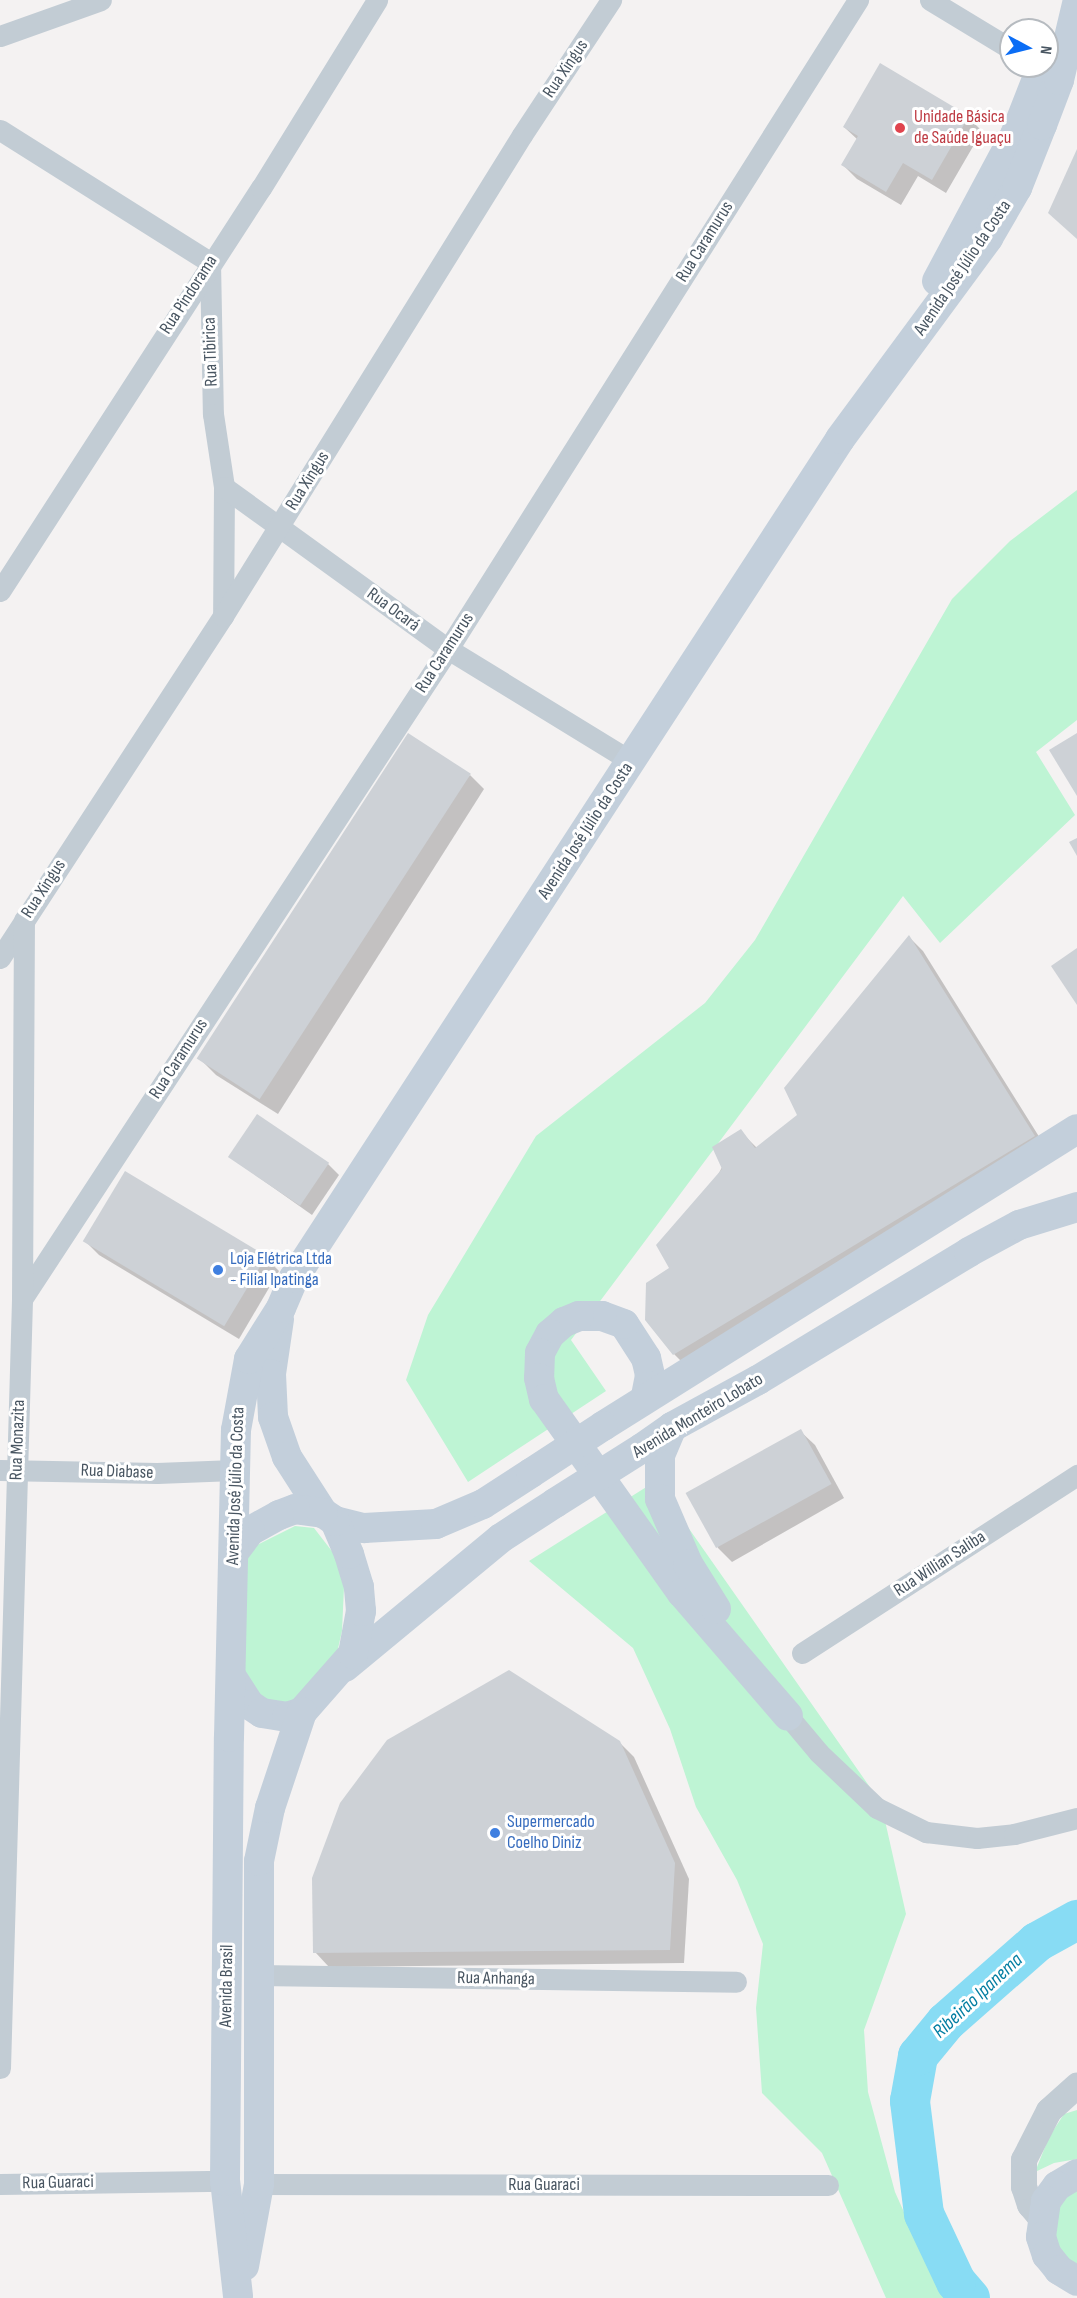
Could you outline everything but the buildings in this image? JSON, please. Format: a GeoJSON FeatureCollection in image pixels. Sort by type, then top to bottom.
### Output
{"type":"FeatureCollection","features":[{"type":"Feature","properties":{"kind":"main road"},"geometry":{"type":"LineString","coordinates":[[1054,18],[1058,0]]}},
{"type":"Feature","properties":{"kind":"main road","name":"Avenida José Júlio da Costa"},"geometry":{"type":"LineString","coordinates":[[231,1676],[235,1551],[234,1470],[240,1386],[249,1359],[281,1308],[312,1250],[840,438],[988,238],[1017,188],[1059,80],[1077,4]]}},
{"type":"Feature","properties":{"kind":"main road","name":"Avenida José Júlio da Costa"},"geometry":{"type":"LineString","coordinates":[[899,359],[923,307],[1015,135],[1037,78]]}},
{"type":"Feature","properties":{"kind":"main road"},"geometry":{"type":"LineString","coordinates":[[235,1551],[250,1531],[295,1509],[364,1528],[436,1524],[483,1504],[646,1396],[1077,1129]]}},
{"type":"Feature","properties":{"kind":"main road","name":"Avenida Monteiro Lobato"},"geometry":{"type":"LineString","coordinates":[[345,1667],[501,1538],[672,1427],[1019,1225],[1077,1207]]}},
{"type":"Feature","properties":{"kind":"main road","name":"Avenida José Júlio da Costa"},"geometry":{"type":"LineString","coordinates":[[281,1308],[271,1374],[273,1417],[287,1457],[329,1517]]}},
{"type":"Feature","properties":{"kind":"main road"},"geometry":{"type":"LineString","coordinates":[[646,1396],[650,1375],[645,1358],[624,1324],[602,1316],[579,1316],[564,1322],[550,1334],[540,1353],[539,1378],[544,1399],[682,1593],[788,1716]]}},
{"type":"Feature","properties":{"kind":"main road"},"geometry":{"type":"LineString","coordinates":[[672,1427],[658,1469],[660,1499],[666,1521],[688,1564],[788,1716]]}},
{"type":"Feature","properties":{"kind":"main road"},"geometry":{"type":"LineString","coordinates":[[231,1676],[250,1705],[262,1713],[287,1717],[302,1712],[345,1667],[359,1632],[361,1611],[359,1587],[329,1517]]}},
{"type":"Feature","properties":{"kind":"main road","name":"Avenida Brasil"},"geometry":{"type":"LineString","coordinates":[[231,1676],[225,2181],[238,2297]]}},
{"type":"Feature","properties":{"kind":"main road","name":"Avenida Brasil"},"geometry":{"type":"LineString","coordinates":[[238,2297],[259,2184],[257,1976],[259,1861],[270,1808],[302,1712]]}},
{"type":"Feature","properties":{"kind":"main road"},"geometry":{"type":"LineString","coordinates":[[1076,2298],[1068,2275],[1047,2255],[1041,2237],[1041,2218],[1046,2201],[1057,2186],[1077,2174]]}},
{"type":"Feature","properties":{"kind":"street"},"geometry":{"type":"LineString","coordinates":[[0,36],[101,0]]}},
{"type":"Feature","properties":{"kind":"street","name":"Rua Pindorama"},"geometry":{"type":"LineString","coordinates":[[0,591],[210,262],[261,188],[377,0]]}},
{"type":"Feature","properties":{"kind":"street","name":"Rua Xingus"},"geometry":{"type":"LineString","coordinates":[[0,958],[223,616],[522,135],[611,0]]}},
{"type":"Feature","properties":{"kind":"street","name":"Rua Caramurus"},"geometry":{"type":"LineString","coordinates":[[22,1299],[448,649],[858,0]]}},
{"type":"Feature","properties":{"kind":"street"},"geometry":{"type":"LineString","coordinates":[[930,0],[999,42]]}},
{"type":"Feature","properties":{"kind":"street"},"geometry":{"type":"LineString","coordinates":[[0,130],[210,262]]}},
{"type":"Feature","properties":{"kind":"street","name":"Rua Tibirica"},"geometry":{"type":"LineString","coordinates":[[210,262],[213,414],[224,487],[223,616]]}},
{"type":"Feature","properties":{"kind":"street","name":"Rua Ocará"},"geometry":{"type":"LineString","coordinates":[[224,487],[448,649],[631,761]]}},
{"type":"Feature","properties":{"kind":"street","name":"Rua Monazita"},"geometry":{"type":"LineString","coordinates":[[0,2068],[8,1470],[22,1299],[24,920]]}},
{"type":"Feature","properties":{"kind":"street","name":"Rua Diabase"},"geometry":{"type":"LineString","coordinates":[[8,1470],[157,1473],[234,1470]]}},
{"type":"Feature","properties":{"kind":"street","name":"Rua Willian Saliba"},"geometry":{"type":"LineString","coordinates":[[802,1653],[1077,1475]]}},
{"type":"Feature","properties":{"kind":"street"},"geometry":{"type":"LineString","coordinates":[[788,1716],[819,1753],[877,1808],[926,1832],[977,1838],[1024,1832],[1077,1818]]}},
{"type":"Feature","properties":{"kind":"street","name":"Rua Anhanga"},"geometry":{"type":"LineString","coordinates":[[257,1976],[736,1982]]}},
{"type":"Feature","properties":{"kind":"street"},"geometry":{"type":"LineString","coordinates":[[1041,2218],[1030,2205],[1024,2187],[1024,2160],[1049,2110],[1077,2086]]}},
{"type":"Feature","properties":{"kind":"street","name":"Rua Guaraci"},"geometry":{"type":"LineString","coordinates":[[0,2184],[225,2181]]}},
{"type":"Feature","properties":{"kind":"street","name":"Rua Guaraci"},"geometry":{"type":"LineString","coordinates":[[259,2184],[828,2185]]}},
{"type":"Feature","properties":{"kind":"green space"},"geometry":{"type":"Polygon","coordinates":[[[1077,490],[1077,720],[1036,752],[1075,815],[940,943],[903,896],[571,1340],[606,1391],[468,1482],[406,1380],[428,1315],[536,1136],[705,1003],[755,940],[952,599],[1010,541],[1077,490]]]}},
{"type":"Feature","properties":{"kind":"green space"},"geometry":{"type":"Polygon","coordinates":[[[659,1479],[657,1483],[881,1803],[906,1914],[864,2030],[868,2092],[895,2192],[928,2266],[954,2298],[886,2298],[822,2153],[762,2093],[756,2008],[763,1944],[737,1880],[696,1807],[670,1729],[633,1648],[529,1561],[659,1479]]]}},
{"type":"Feature","properties":{"kind":"green space"},"geometry":{"type":"Polygon","coordinates":[[[295,1526],[314,1528],[338,1559],[344,1587],[342,1631],[334,1666],[294,1702],[276,1706],[256,1699],[243,1676],[244,1558],[257,1545],[295,1526]]]}},
{"type":"Feature","properties":{"kind":"green space"},"geometry":{"type":"Polygon","coordinates":[[[1077,2110],[1077,2159],[1054,2163],[1035,2172],[1049,2137],[1064,2114],[1077,2110]]]}},
{"type":"Feature","properties":{"kind":"green space"},"geometry":{"type":"Polygon","coordinates":[[[1077,2186],[1077,2273],[1059,2261],[1050,2215],[1077,2186]]]}},
{"type":"Feature","properties":{"kind":"waterway","name":"Ribeirão Ipanema"},"geometry":{"type":"LineString","coordinates":[[970,2298],[956,2282],[924,2214],[910,2101],[918,2056],[946,2022],[1037,1942],[1077,1920]]}},
{"type":"Feature","properties":{"kind":"place","name":"Unidade Básica de Saúde Iguaçu"},"geometry":{"type":"Point","coordinates":[900,128]}},
{"type":"Feature","properties":{"kind":"place","name":"Loja Elétrica Ltda - Filial Ipatinga"},"geometry":{"type":"Point","coordinates":[218,1270]}},
{"type":"Feature","properties":{"kind":"place","name":"Supermercado Coelho Diniz"},"geometry":{"type":"Point","coordinates":[495,1833]}}]}
